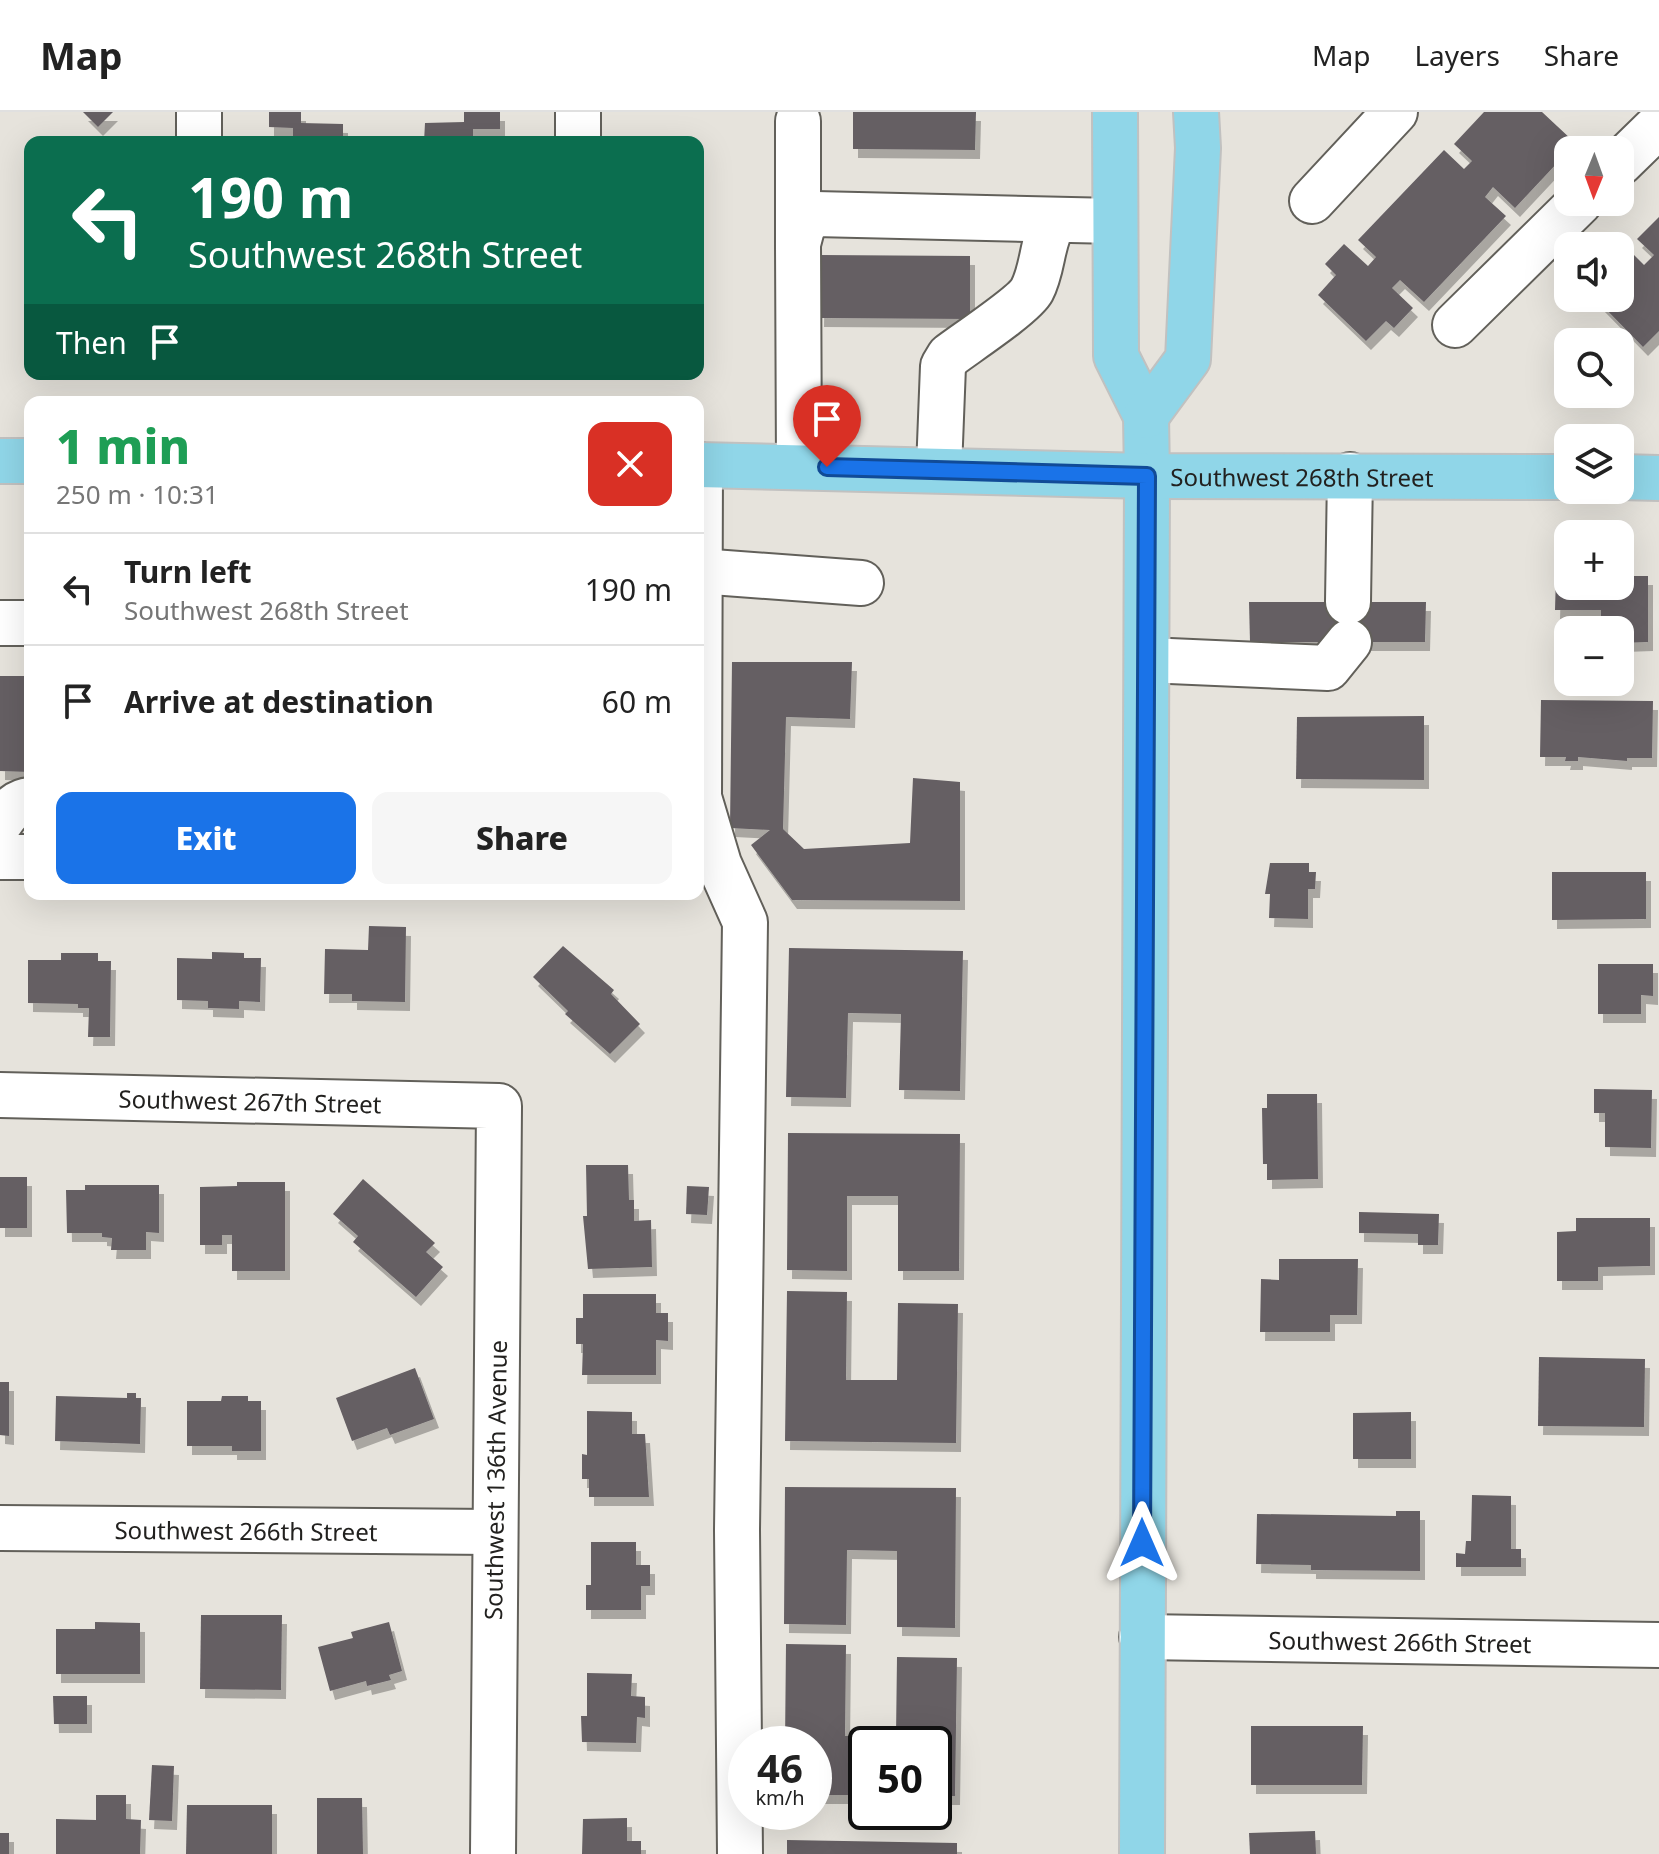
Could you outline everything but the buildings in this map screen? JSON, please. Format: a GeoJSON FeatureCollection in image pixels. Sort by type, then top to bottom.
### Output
{"type":"FeatureCollection","features":[{"type":"Feature","properties":{"kind":"main road"},"geometry":{"type":"LineString","coordinates":[[1115,112],[1116,356],[1146,416],[1147,476],[1142,1854]]}},
{"type":"Feature","properties":{"kind":"main road"},"geometry":{"type":"LineString","coordinates":[[1146,416],[1188,359],[1198,148],[1196,112]]}},
{"type":"Feature","properties":{"kind":"main road"},"geometry":{"type":"LineString","coordinates":[[0,461],[24,461]]}},
{"type":"Feature","properties":{"kind":"main road","name":"Southwest 268th Street"},"geometry":{"type":"LineString","coordinates":[[704,465],[1147,476],[1554,477]]}},
{"type":"Feature","properties":{"kind":"main road"},"geometry":{"type":"LineString","coordinates":[[1634,477],[1659,478]]}},
{"type":"Feature","properties":{"kind":"street"},"geometry":{"type":"LineString","coordinates":[[199,112],[199,136]]}},
{"type":"Feature","properties":{"kind":"street"},"geometry":{"type":"LineString","coordinates":[[578,112],[578,136]]}},
{"type":"Feature","properties":{"kind":"street"},"geometry":{"type":"LineString","coordinates":[[1312,201],[1395,112]]}},
{"type":"Feature","properties":{"kind":"street"},"geometry":{"type":"LineString","coordinates":[[798,121],[799,467]]}},
{"type":"Feature","properties":{"kind":"street"},"geometry":{"type":"LineString","coordinates":[[1634,149],[1659,125]]}},
{"type":"Feature","properties":{"kind":"street"},"geometry":{"type":"LineString","coordinates":[[798,244],[803,225],[815,214],[1115,221]]}},
{"type":"Feature","properties":{"kind":"street"},"geometry":{"type":"LineString","coordinates":[[1455,325],[1566,216]]}},
{"type":"Feature","properties":{"kind":"street"},"geometry":{"type":"LineString","coordinates":[[939,469],[943,366],[949,356],[1030,294],[1040,270],[1046,233],[1055,220]]}},
{"type":"Feature","properties":{"kind":"street"},"geometry":{"type":"LineString","coordinates":[[1147,660],[1328,668],[1349,622],[1350,475]]}},
{"type":"Feature","properties":{"kind":"street"},"geometry":{"type":"LineString","coordinates":[[704,571],[861,583]]}},
{"type":"Feature","properties":{"kind":"street"},"geometry":{"type":"LineString","coordinates":[[0,623],[24,623]]}},
{"type":"Feature","properties":{"kind":"street"},"geometry":{"type":"LineString","coordinates":[[0,823],[7,811],[24,803]]}},
{"type":"Feature","properties":{"kind":"street"},"geometry":{"type":"LineString","coordinates":[[704,830],[709,864],[745,922],[737,1530],[740,1854]]}},
{"type":"Feature","properties":{"kind":"street"},"geometry":{"type":"LineString","coordinates":[[0,857],[24,857]]}},
{"type":"Feature","properties":{"kind":"street","name":"Southwest 267th Street"},"geometry":{"type":"LineString","coordinates":[[0,1095],[499,1106]]}},
{"type":"Feature","properties":{"kind":"street","name":"Southwest 136th Avenue"},"geometry":{"type":"LineString","coordinates":[[493,1854],[493,1532],[499,1106]]}},
{"type":"Feature","properties":{"kind":"street","name":"Southwest 266th Street"},"geometry":{"type":"LineString","coordinates":[[0,1528],[493,1532]]}},
{"type":"Feature","properties":{"kind":"street","name":"Southwest 266th Street"},"geometry":{"type":"LineString","coordinates":[[1142,1637],[1659,1645]]}},
{"type":"Feature","properties":{"kind":"route"},"geometry":{"type":"LineString","coordinates":[[827,467],[1147,476],[1142,1543]]}}]}
